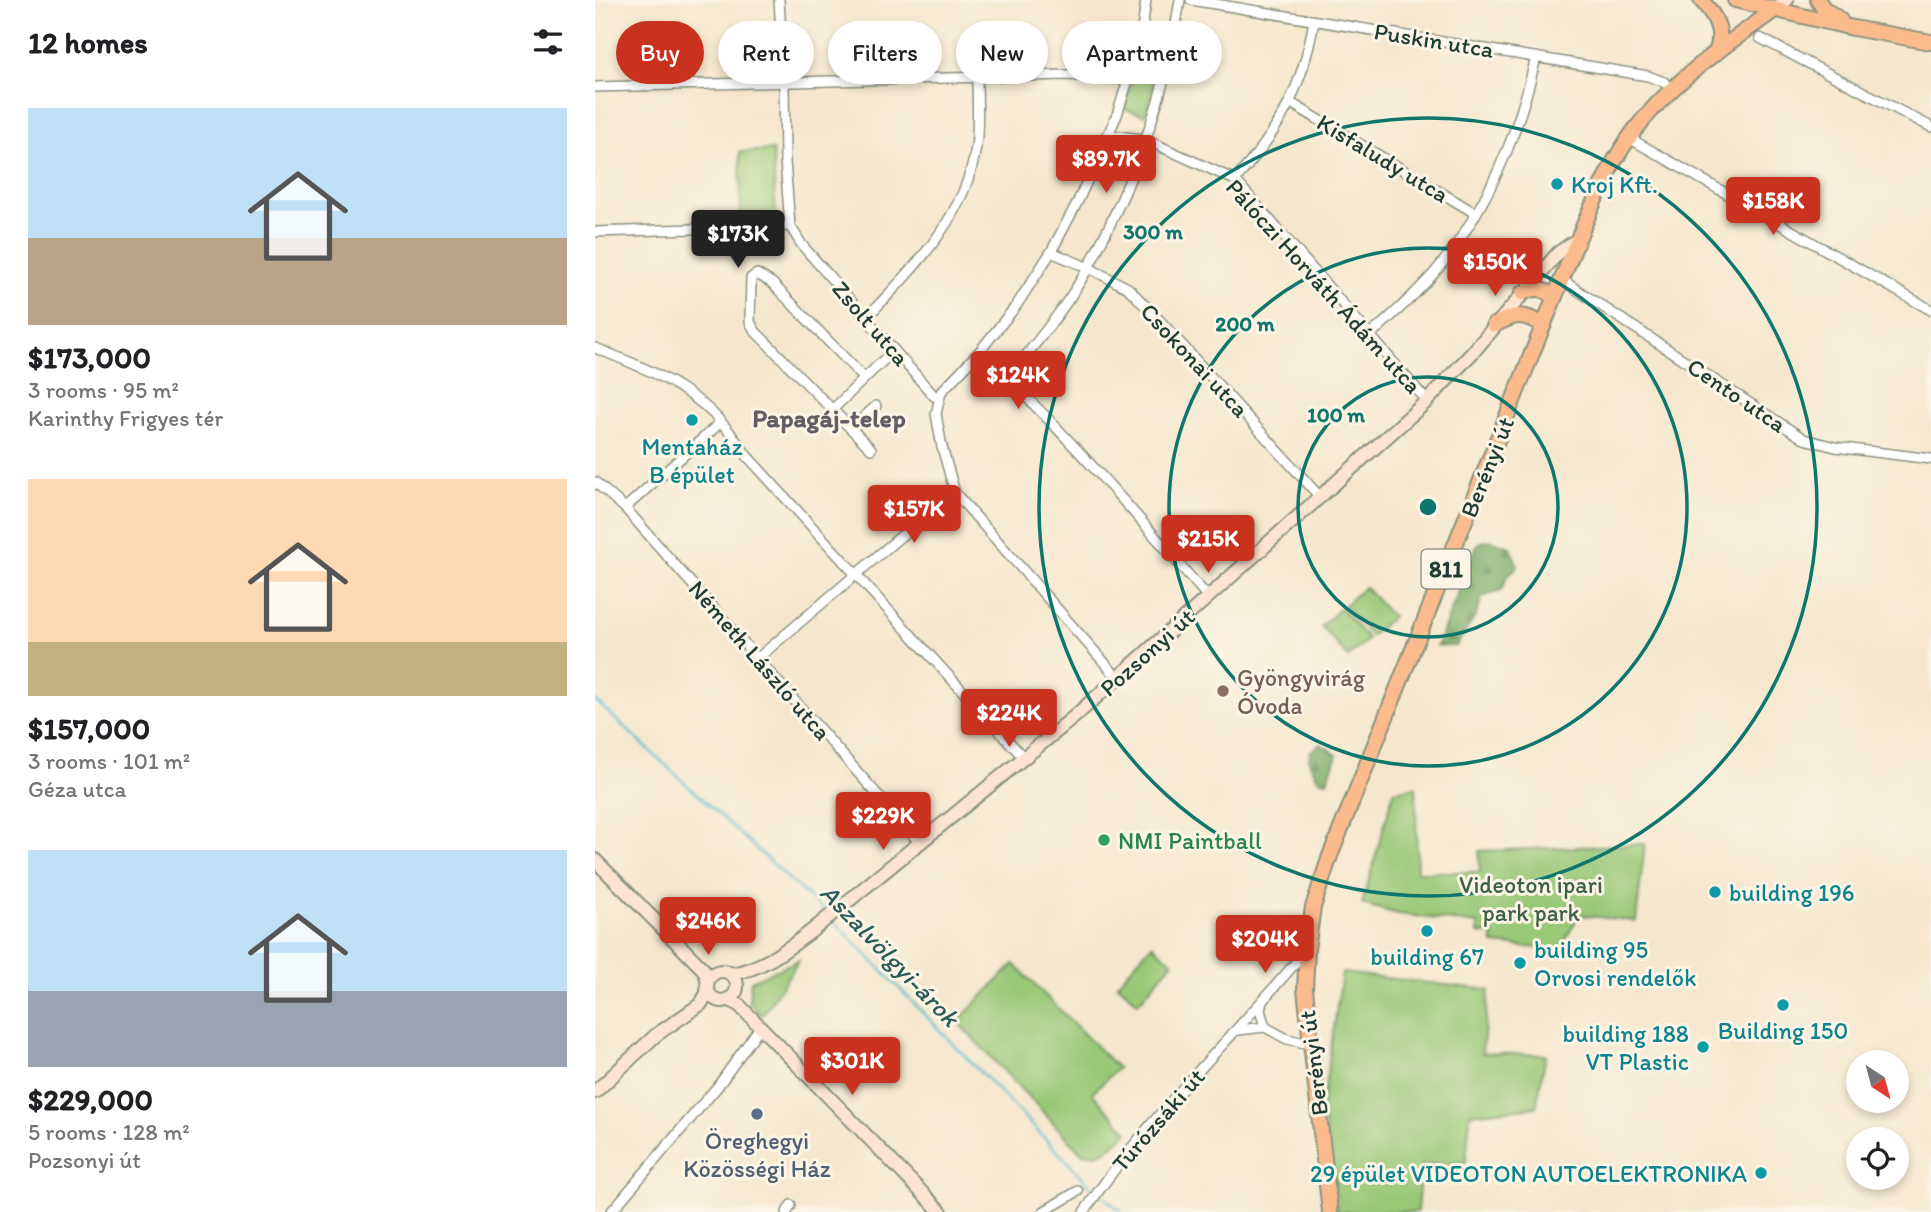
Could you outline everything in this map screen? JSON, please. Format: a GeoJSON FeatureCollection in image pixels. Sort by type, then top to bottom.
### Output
{"type":"FeatureCollection","features":[{"type":"Feature","properties":{"kind":"main road"},"geometry":{"type":"LineString","coordinates":[[1701,0],[1712,12],[1718,26],[1719,41],[1714,54]]}},
{"type":"Feature","properties":{"kind":"main road"},"geometry":{"type":"LineString","coordinates":[[1735,0],[1853,28],[1931,42]]}},
{"type":"Feature","properties":{"kind":"main road"},"geometry":{"type":"LineString","coordinates":[[1818,0],[1831,15],[1853,28]]}},
{"type":"Feature","properties":{"kind":"main road","name":"Berényi út"},"geometry":{"type":"LineString","coordinates":[[1330,1212],[1305,989],[1313,907],[1330,856],[1554,298],[1608,172],[1629,138],[1673,90],[1714,54],[1775,10]]}},
{"type":"Feature","properties":{"kind":"main road"},"geometry":{"type":"LineString","coordinates":[[1522,292],[1536,288],[1545,290],[1554,298]]}},
{"type":"Feature","properties":{"kind":"main road"},"geometry":{"type":"LineString","coordinates":[[1494,325],[1516,315],[1525,315],[1544,325]]}},
{"type":"Feature","properties":{"kind":"street"},"geometry":{"type":"LineString","coordinates":[[779,0],[780,21]]}},
{"type":"Feature","properties":{"kind":"street"},"geometry":{"type":"LineString","coordinates":[[1143,21],[1146,0]]}},
{"type":"Feature","properties":{"kind":"street"},"geometry":{"type":"LineString","coordinates":[[1008,378],[1089,268],[1129,183],[1167,68],[1180,0]]}},
{"type":"Feature","properties":{"kind":"street","name":"Puskin utca"},"geometry":{"type":"LineString","coordinates":[[1191,0],[1648,76],[1664,82],[1673,90]]}},
{"type":"Feature","properties":{"kind":"street","name":"Berényi út"},"geometry":{"type":"LineString","coordinates":[[1775,10],[1787,0]]}},
{"type":"Feature","properties":{"kind":"street"},"geometry":{"type":"LineString","coordinates":[[1235,180],[1266,142],[1291,103],[1304,68],[1314,21]]}},
{"type":"Feature","properties":{"kind":"street"},"geometry":{"type":"LineString","coordinates":[[1760,38],[1931,127]]}},
{"type":"Feature","properties":{"kind":"street"},"geometry":{"type":"LineString","coordinates":[[1370,335],[1435,271],[1475,213],[1513,135],[1527,95],[1536,57]]}},
{"type":"Feature","properties":{"kind":"street"},"geometry":{"type":"LineString","coordinates":[[814,82],[956,78]]}},
{"type":"Feature","properties":{"kind":"street"},"geometry":{"type":"LineString","coordinates":[[595,87],[737,84]]}},
{"type":"Feature","properties":{"kind":"street"},"geometry":{"type":"LineString","coordinates":[[595,233],[790,226],[785,161],[784,84]]}},
{"type":"Feature","properties":{"kind":"street"},"geometry":{"type":"LineString","coordinates":[[867,317],[922,259],[953,211],[968,178],[976,149],[977,84]]}},
{"type":"Feature","properties":{"kind":"street"},"geometry":{"type":"LineString","coordinates":[[1118,678],[955,493],[936,414],[941,392],[979,352],[1016,306],[1051,252],[1082,192],[1127,84]]}},
{"type":"Feature","properties":{"kind":"street","name":"Kisfaludy utca"},"geometry":{"type":"LineString","coordinates":[[1291,103],[1475,213]]}},
{"type":"Feature","properties":{"kind":"street","name":"Pálóczi Horváth Ádám utca"},"geometry":{"type":"LineString","coordinates":[[1107,135],[1144,139],[1235,180],[1427,401]]}},
{"type":"Feature","properties":{"kind":"street"},"geometry":{"type":"LineString","coordinates":[[1629,138],[1931,310]]}},
{"type":"Feature","properties":{"kind":"street","name":"Zsolt utca"},"geometry":{"type":"LineString","coordinates":[[790,226],[802,245],[934,396],[939,397]]}},
{"type":"Feature","properties":{"kind":"street","name":"Pozsonyi út"},"geometry":{"type":"LineString","coordinates":[[731,992],[745,972],[792,945],[824,921],[1118,678],[1427,401],[1473,352],[1557,253],[1578,239]]}},
{"type":"Feature","properties":{"kind":"street","name":"Csokonai utca"},"geometry":{"type":"LineString","coordinates":[[1051,252],[1128,288],[1320,497]]}},
{"type":"Feature","properties":{"kind":"street"},"geometry":{"type":"LineString","coordinates":[[864,378],[772,283],[757,274],[751,278],[750,322],[755,331],[871,449]]}},
{"type":"Feature","properties":{"kind":"street","name":"Cento utca"},"geometry":{"type":"LineString","coordinates":[[1562,280],[1804,439],[1835,447],[1931,459]]}},
{"type":"Feature","properties":{"kind":"street"},"geometry":{"type":"LineString","coordinates":[[595,348],[648,369],[687,392],[721,422],[748,457],[1024,758]]}},
{"type":"Feature","properties":{"kind":"street"},"geometry":{"type":"LineString","coordinates":[[832,410],[894,350]]}},
{"type":"Feature","properties":{"kind":"street"},"geometry":{"type":"LineString","coordinates":[[979,352],[1008,378],[1094,468],[1208,597]]}},
{"type":"Feature","properties":{"kind":"street"},"geometry":{"type":"LineString","coordinates":[[851,429],[876,406]]}},
{"type":"Feature","properties":{"kind":"street"},"geometry":{"type":"LineString","coordinates":[[625,508],[721,422]]}},
{"type":"Feature","properties":{"kind":"street","name":"Németh László utca"},"geometry":{"type":"LineString","coordinates":[[595,482],[625,508],[920,844]]}},
{"type":"Feature","properties":{"kind":"street"},"geometry":{"type":"LineString","coordinates":[[758,658],[955,493]]}},
{"type":"Feature","properties":{"kind":"street"},"geometry":{"type":"LineString","coordinates":[[595,860],[709,979],[731,992]]}},
{"type":"Feature","properties":{"kind":"street","name":"Túrózsáki út"},"geometry":{"type":"LineString","coordinates":[[1084,1212],[1101,1186],[1147,1130],[1307,949]]}},
{"type":"Feature","properties":{"kind":"street"},"geometry":{"type":"LineString","coordinates":[[701,1004],[709,979],[723,971],[731,992],[760,1027],[941,1212]]}},
{"type":"Feature","properties":{"kind":"street"},"geometry":{"type":"LineString","coordinates":[[595,1092],[656,1035],[701,1004],[731,992]]}},
{"type":"Feature","properties":{"kind":"street"},"geometry":{"type":"LineString","coordinates":[[1262,1001],[1260,1010],[1265,1027]]}},
{"type":"Feature","properties":{"kind":"street"},"geometry":{"type":"LineString","coordinates":[[611,1212],[718,1086],[760,1027]]}},
{"type":"Feature","properties":{"kind":"street"},"geometry":{"type":"LineString","coordinates":[[1237,1031],[1265,1027],[1287,1039],[1310,1044]]}},
{"type":"Feature","properties":{"kind":"street"},"geometry":{"type":"LineString","coordinates":[[1043,1212],[1078,1191]]}},
{"type":"Feature","properties":{"kind":"green space"},"geometry":{"type":"Polygon","coordinates":[[[1131,84],[1154,84],[1145,115],[1124,109],[1131,84]]]}},
{"type":"Feature","properties":{"kind":"green space"},"geometry":{"type":"Polygon","coordinates":[[[773,150],[776,223],[741,224],[740,152],[773,150]]]}},
{"type":"Feature","properties":{"kind":"green space"},"geometry":{"type":"Polygon","coordinates":[[[1489,540],[1510,547],[1518,566],[1508,575],[1502,590],[1482,597],[1476,615],[1456,646],[1437,646],[1478,543],[1489,540]]]}},
{"type":"Feature","properties":{"kind":"green space"},"geometry":{"type":"Polygon","coordinates":[[[1365,587],[1392,617],[1371,636],[1344,605],[1365,587]]]}},
{"type":"Feature","properties":{"kind":"green space"},"geometry":{"type":"Polygon","coordinates":[[[1341,608],[1368,639],[1348,657],[1321,626],[1341,608]]]}},
{"type":"Feature","properties":{"kind":"green space"},"geometry":{"type":"Polygon","coordinates":[[[1321,744],[1337,755],[1327,781],[1318,779],[1309,761],[1310,752],[1321,744]]]}},
{"type":"Feature","properties":{"kind":"green space","name":"Videoton ipari park park"},"geometry":{"type":"Polygon","coordinates":[[[1416,787],[1417,872],[1480,872],[1479,851],[1645,844],[1636,921],[1579,915],[1560,950],[1493,944],[1492,934],[1478,933],[1478,924],[1398,914],[1362,904],[1394,791],[1416,787]]]}},
{"type":"Feature","properties":{"kind":"green space"},"geometry":{"type":"Polygon","coordinates":[[[1152,944],[1173,962],[1138,1003],[1117,984],[1152,944]]]}},
{"type":"Feature","properties":{"kind":"green space"},"geometry":{"type":"Polygon","coordinates":[[[799,960],[762,1016],[749,1002],[751,981],[799,960]]]}},
{"type":"Feature","properties":{"kind":"green space"},"geometry":{"type":"Polygon","coordinates":[[[1014,964],[1118,1068],[1092,1093],[1128,1132],[1102,1152],[1082,1153],[962,1027],[959,1020],[1014,964]]]}},
{"type":"Feature","properties":{"kind":"green space"},"geometry":{"type":"Polygon","coordinates":[[[1342,973],[1489,990],[1482,1053],[1546,1055],[1536,1107],[1470,1114],[1466,1162],[1421,1165],[1417,1212],[1337,1212],[1322,1108],[1342,973]]]}},
{"type":"Feature","properties":{"kind":"waterway","name":"Aszalvölgyi-árok"},"geometry":{"type":"LineString","coordinates":[[595,700],[827,914]]}},
{"type":"Feature","properties":{"kind":"waterway","name":"Aszalvölgyi-árok"},"geometry":{"type":"LineString","coordinates":[[831,918],[1095,1190]]}},
{"type":"Feature","properties":{"kind":"waterway","name":"Aszalvölgyi-árok"},"geometry":{"type":"LineString","coordinates":[[1100,1194],[1122,1212]]}},
{"type":"Feature","properties":{"kind":"place","name":"Kroj Kft."},"geometry":{"type":"Point","coordinates":[1557,184]}},
{"type":"Feature","properties":{"kind":"place","name":"Mentaház B épület"},"geometry":{"type":"Point","coordinates":[692,420]}},
{"type":"Feature","properties":{"kind":"place","name":"Gyöngyvirág Óvoda"},"geometry":{"type":"Point","coordinates":[1223,691]}},
{"type":"Feature","properties":{"kind":"place","name":"NMI Paintball"},"geometry":{"type":"Point","coordinates":[1104,840]}},
{"type":"Feature","properties":{"kind":"place","name":"building 196"},"geometry":{"type":"Point","coordinates":[1715,892]}},
{"type":"Feature","properties":{"kind":"place","name":"building 67"},"geometry":{"type":"Point","coordinates":[1427,931]}},
{"type":"Feature","properties":{"kind":"place","name":"building 95 Orvosi rendelők"},"geometry":{"type":"Point","coordinates":[1520,963]}},
{"type":"Feature","properties":{"kind":"place","name":"Building 150"},"geometry":{"type":"Point","coordinates":[1783,1005]}},
{"type":"Feature","properties":{"kind":"place","name":"building 188 VT Plastic"},"geometry":{"type":"Point","coordinates":[1703,1047]}},
{"type":"Feature","properties":{"kind":"place","name":"Öreghegyi Közösségi Ház"},"geometry":{"type":"Point","coordinates":[757,1114]}},
{"type":"Feature","properties":{"kind":"place","name":"29 épület VIDEOTON AUTOELEKTRONIKA"},"geometry":{"type":"Point","coordinates":[1761,1173]}},
{"type":"Feature","properties":{"kind":"district","name":"Papagáj-telep"},"geometry":{"type":"Point","coordinates":[829,418]}}]}
